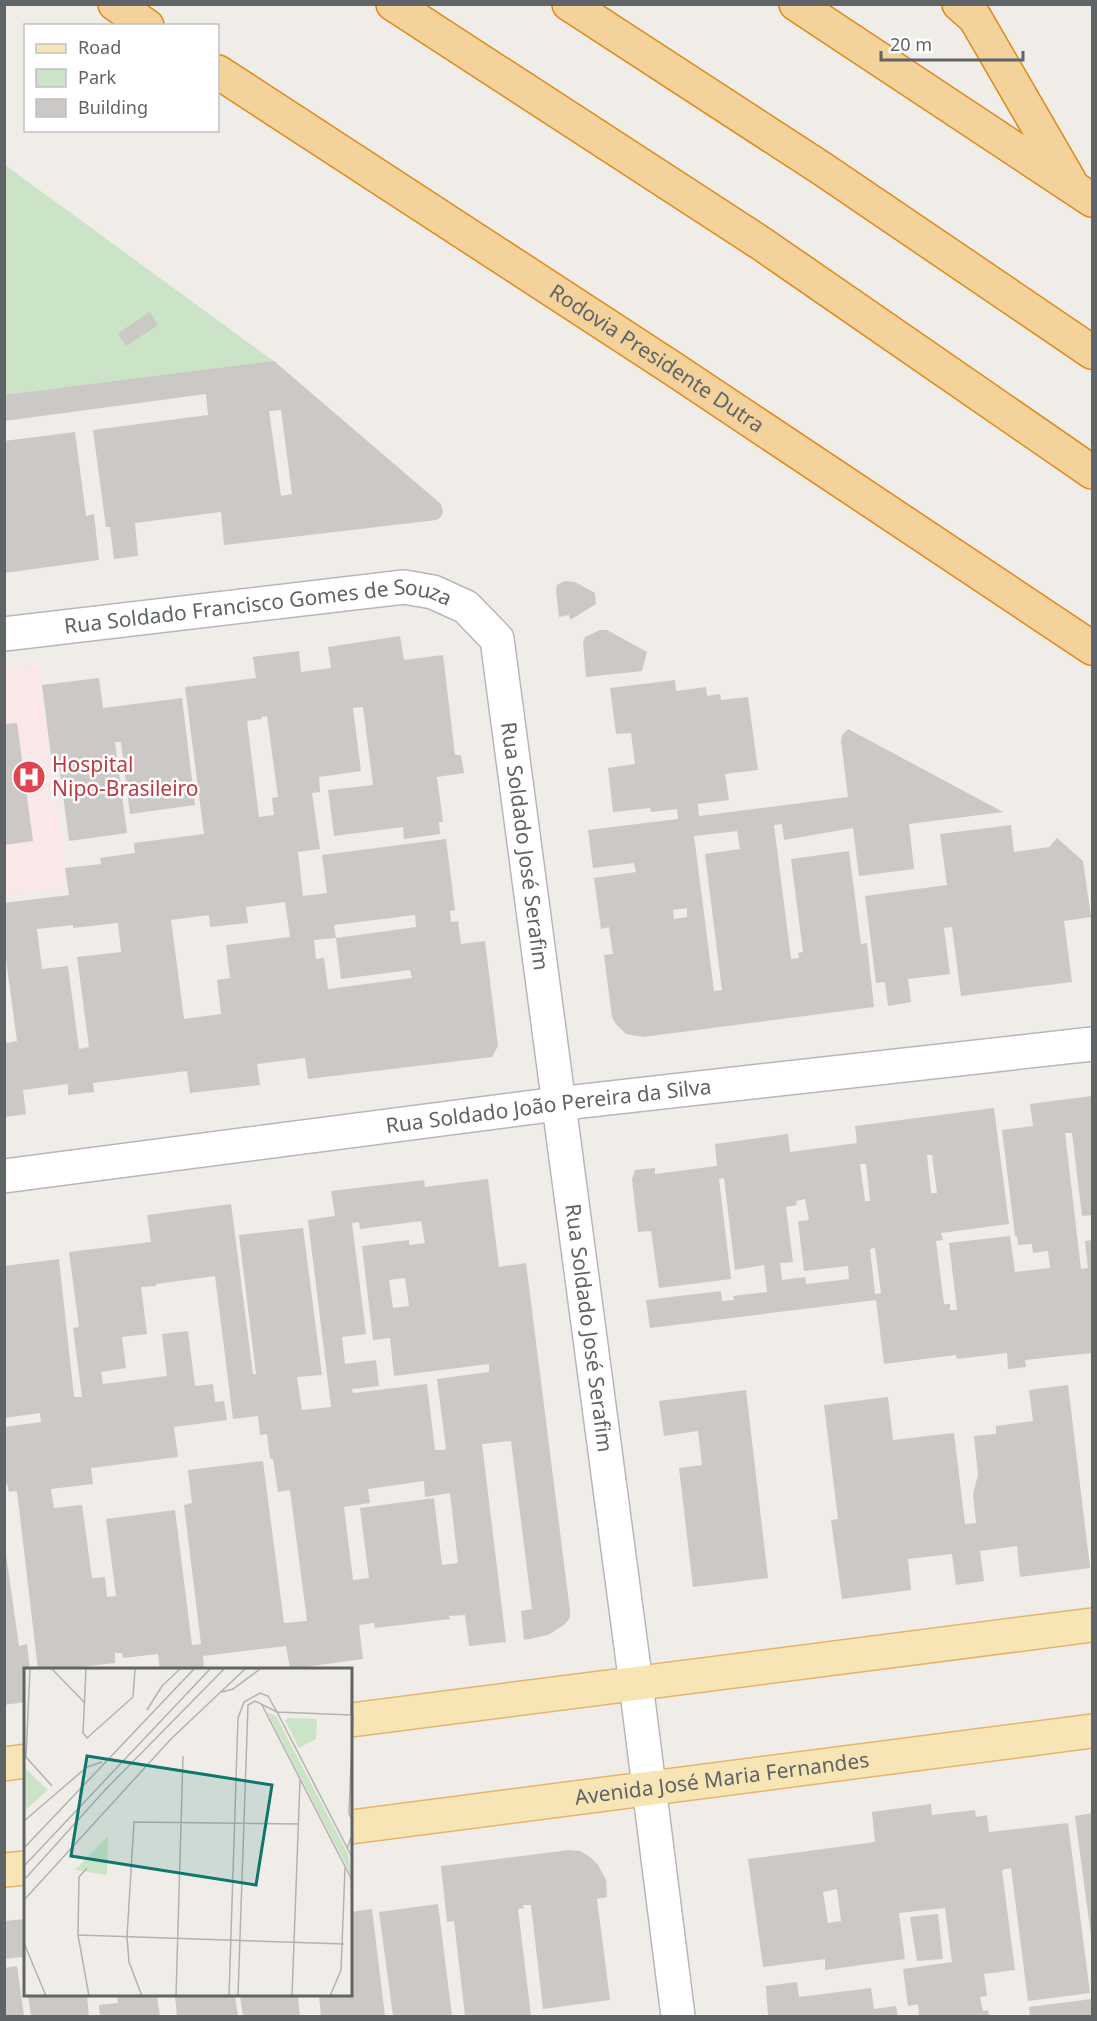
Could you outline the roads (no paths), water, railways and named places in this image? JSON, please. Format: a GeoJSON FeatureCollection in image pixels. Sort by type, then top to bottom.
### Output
{"type":"FeatureCollection","features":[{"type":"Feature","properties":{"kind":"highway"},"geometry":{"type":"LineString","coordinates":[[115,4],[144,24]]}},
{"type":"Feature","properties":{"kind":"highway"},"geometry":{"type":"LineString","coordinates":[[393,4],[762,244],[1092,472]]}},
{"type":"Feature","properties":{"kind":"highway"},"geometry":{"type":"LineString","coordinates":[[568,4],[820,168],[1092,352]]}},
{"type":"Feature","properties":{"kind":"highway"},"geometry":{"type":"LineString","coordinates":[[796,4],[1083,194]]}},
{"type":"Feature","properties":{"kind":"highway"},"geometry":{"type":"LineString","coordinates":[[959,4],[975,18],[1083,194]]}},
{"type":"Feature","properties":{"kind":"highway","name":"Rodovia Presidente Dutra"},"geometry":{"type":"LineString","coordinates":[[219,73],[672,368],[1092,648]]}},
{"type":"Feature","properties":{"kind":"main road"},"geometry":{"type":"LineString","coordinates":[[352,1720],[1092,1625]]}},
{"type":"Feature","properties":{"kind":"main road","name":"Avenida José Maria Fernandes"},"geometry":{"type":"LineString","coordinates":[[352,1827],[1092,1731]]}},
{"type":"Feature","properties":{"kind":"main road"},"geometry":{"type":"LineString","coordinates":[[4,1764],[24,1761]]}},
{"type":"Feature","properties":{"kind":"main road"},"geometry":{"type":"LineString","coordinates":[[4,1870],[24,1868]]}},
{"type":"Feature","properties":{"kind":"street","name":"Rua Soldado Francisco Gomes de Souza"},"geometry":{"type":"LineString","coordinates":[[4,634],[404,587],[434,592],[466,608],[497,639]]}},
{"type":"Feature","properties":{"kind":"street","name":"Rua Soldado José Serafim"},"geometry":{"type":"LineString","coordinates":[[497,639],[678,2016]]}},
{"type":"Feature","properties":{"kind":"street","name":"Rua Soldado João Pereira da Silva"},"geometry":{"type":"LineString","coordinates":[[4,1176],[558,1104],[1092,1044]]}},
{"type":"Feature","properties":{"kind":"place","name":"Hospital Nipo-Brasileiro"},"geometry":{"type":"Point","coordinates":[29,777]}}]}
